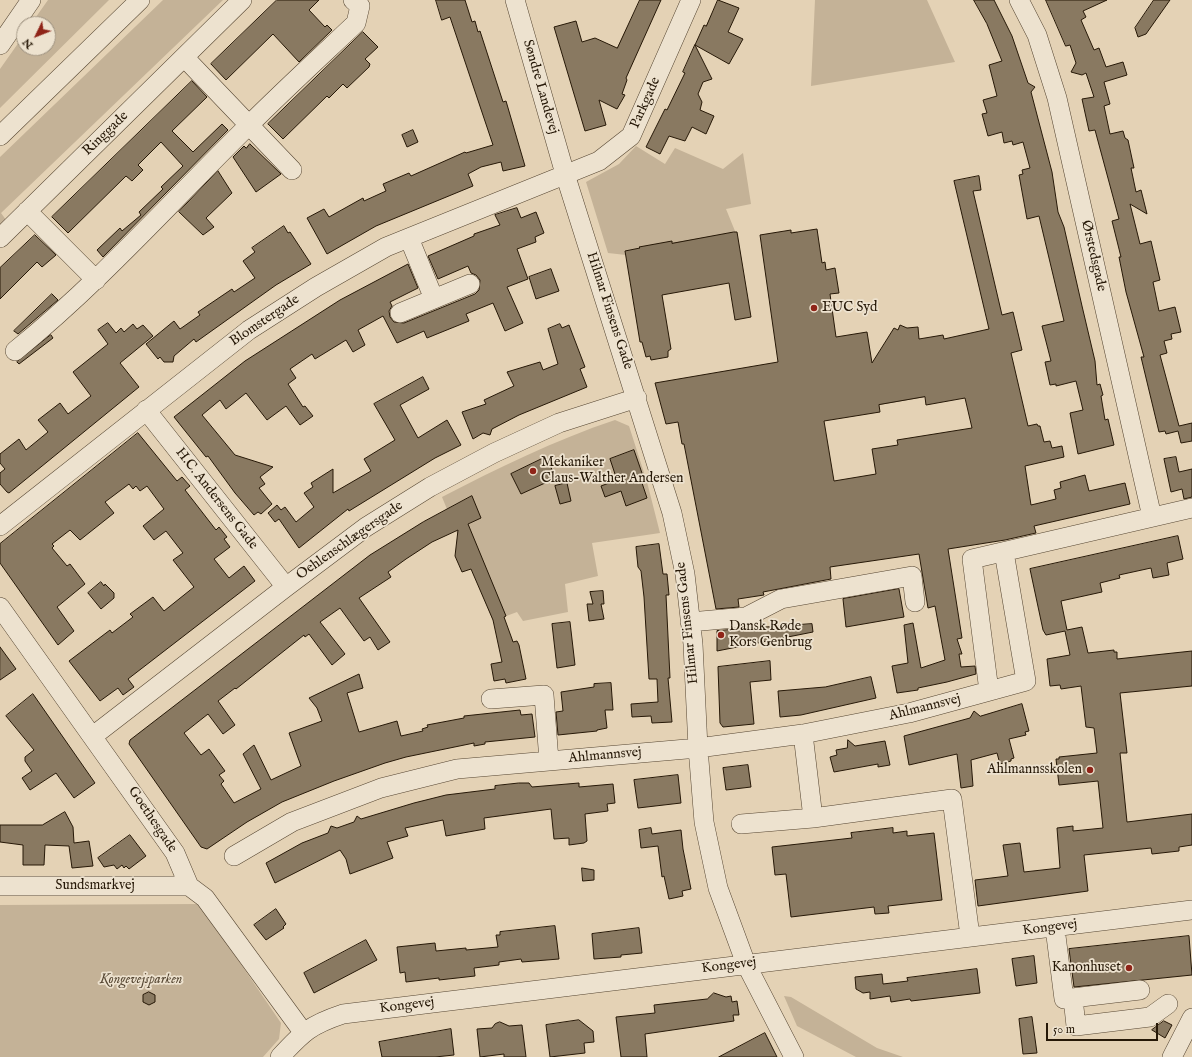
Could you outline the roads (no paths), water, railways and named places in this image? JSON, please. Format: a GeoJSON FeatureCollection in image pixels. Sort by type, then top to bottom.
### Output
{"type":"FeatureCollection","features":[{"type":"Feature","properties":{"kind":"street"},"geometry":{"type":"LineString","coordinates":[[0,45],[31,0]]}},
{"type":"Feature","properties":{"kind":"street"},"geometry":{"type":"LineString","coordinates":[[0,136],[140,0]]}},
{"type":"Feature","properties":{"kind":"street","name":"Ringgade"},"geometry":{"type":"LineString","coordinates":[[0,238],[242,0]]}},
{"type":"Feature","properties":{"kind":"street"},"geometry":{"type":"LineString","coordinates":[[15,351],[58,316],[96,280],[249,125],[356,23],[360,6],[354,0]]}},
{"type":"Feature","properties":{"kind":"street","name":"Søndre Landevej"},"geometry":{"type":"LineString","coordinates":[[515,0],[565,174]]}},
{"type":"Feature","properties":{"kind":"street","name":"Parkgade"},"geometry":{"type":"LineString","coordinates":[[565,174],[599,161],[631,136],[691,0]]}},
{"type":"Feature","properties":{"kind":"street","name":"Ørstedsgade"},"geometry":{"type":"LineString","coordinates":[[1020,0],[1037,35],[1057,98],[1152,517]]}},
{"type":"Feature","properties":{"kind":"street"},"geometry":{"type":"LineString","coordinates":[[184,57],[292,170]]}},
{"type":"Feature","properties":{"kind":"street","name":"Blomstergade"},"geometry":{"type":"LineString","coordinates":[[0,526],[249,330],[316,287],[386,247],[565,174]]}},
{"type":"Feature","properties":{"kind":"street","name":"Hilmar Finsens Gade"},"geometry":{"type":"LineString","coordinates":[[565,174],[637,398],[672,513],[685,574],[690,622],[704,822],[718,888],[746,964],[794,1057]]}},
{"type":"Feature","properties":{"kind":"street"},"geometry":{"type":"LineString","coordinates":[[27,211],[96,280]]}},
{"type":"Feature","properties":{"kind":"street"},"geometry":{"type":"LineString","coordinates":[[408,238],[434,299]]}},
{"type":"Feature","properties":{"kind":"street"},"geometry":{"type":"LineString","coordinates":[[400,313],[470,284]]}},
{"type":"Feature","properties":{"kind":"street","name":"Oehlenschlægersgade"},"geometry":{"type":"LineString","coordinates":[[93,736],[286,586],[366,527],[449,476],[494,453],[559,423],[637,398]]}},
{"type":"Feature","properties":{"kind":"street","name":"H.C. Andersens Gade"},"geometry":{"type":"LineString","coordinates":[[146,410],[286,586]]}},
{"type":"Feature","properties":{"kind":"street"},"geometry":{"type":"LineString","coordinates":[[988,691],[972,559],[1192,508]]}},
{"type":"Feature","properties":{"kind":"street","name":"Ahlmannsvej"},"geometry":{"type":"LineString","coordinates":[[234,856],[292,822],[381,788],[457,769],[698,748],[803,734],[909,713],[1026,680],[1004,552]]}},
{"type":"Feature","properties":{"kind":"street"},"geometry":{"type":"LineString","coordinates":[[690,622],[746,617],[781,599],[912,576],[915,602]]}},
{"type":"Feature","properties":{"kind":"street","name":"Goethesgade"},"geometry":{"type":"LineString","coordinates":[[0,607],[175,853],[189,886]]}},
{"type":"Feature","properties":{"kind":"street"},"geometry":{"type":"LineString","coordinates":[[491,699],[544,695],[549,761]]}},
{"type":"Feature","properties":{"kind":"street"},"geometry":{"type":"LineString","coordinates":[[803,734],[812,818]]}},
{"type":"Feature","properties":{"kind":"street"},"geometry":{"type":"LineString","coordinates":[[742,824],[812,818],[952,799],[970,936]]}},
{"type":"Feature","properties":{"kind":"street","name":"Sundsmarkvej"},"geometry":{"type":"LineString","coordinates":[[0,886],[189,886]]}},
{"type":"Feature","properties":{"kind":"street"},"geometry":{"type":"LineString","coordinates":[[189,886],[205,898],[303,1032]]}},
{"type":"Feature","properties":{"kind":"street","name":"Kongevej"},"geometry":{"type":"LineString","coordinates":[[280,1057],[303,1032],[322,1021],[343,1014],[970,936],[1055,928],[1192,910]]}},
{"type":"Feature","properties":{"kind":"street"},"geometry":{"type":"LineString","coordinates":[[1055,928],[1064,999],[1140,990]]}},
{"type":"Feature","properties":{"kind":"street"},"geometry":{"type":"LineString","coordinates":[[1073,998],[1076,1026],[1150,1017],[1168,1004]]}},
{"type":"Feature","properties":{"kind":"street"},"geometry":{"type":"LineString","coordinates":[[1172,1057],[1192,1018]]}},
{"type":"Feature","properties":{"kind":"place","name":"EUC Syd"},"geometry":{"type":"Point","coordinates":[814,308]}},
{"type":"Feature","properties":{"kind":"place","name":"Mekaniker Claus-Walther Andersen"},"geometry":{"type":"Point","coordinates":[533,471]}},
{"type":"Feature","properties":{"kind":"place","name":"Dansk Røde Kors Genbrug"},"geometry":{"type":"Point","coordinates":[721,635]}},
{"type":"Feature","properties":{"kind":"place","name":"Ahlmannsskolen"},"geometry":{"type":"Point","coordinates":[1090,770]}},
{"type":"Feature","properties":{"kind":"place","name":"Kanonhuset"},"geometry":{"type":"Point","coordinates":[1129,968]}},
{"type":"Feature","properties":{"kind":"park label","name":"Kongevejsparken"},"geometry":{"type":"Point","coordinates":[141,980]}}]}
